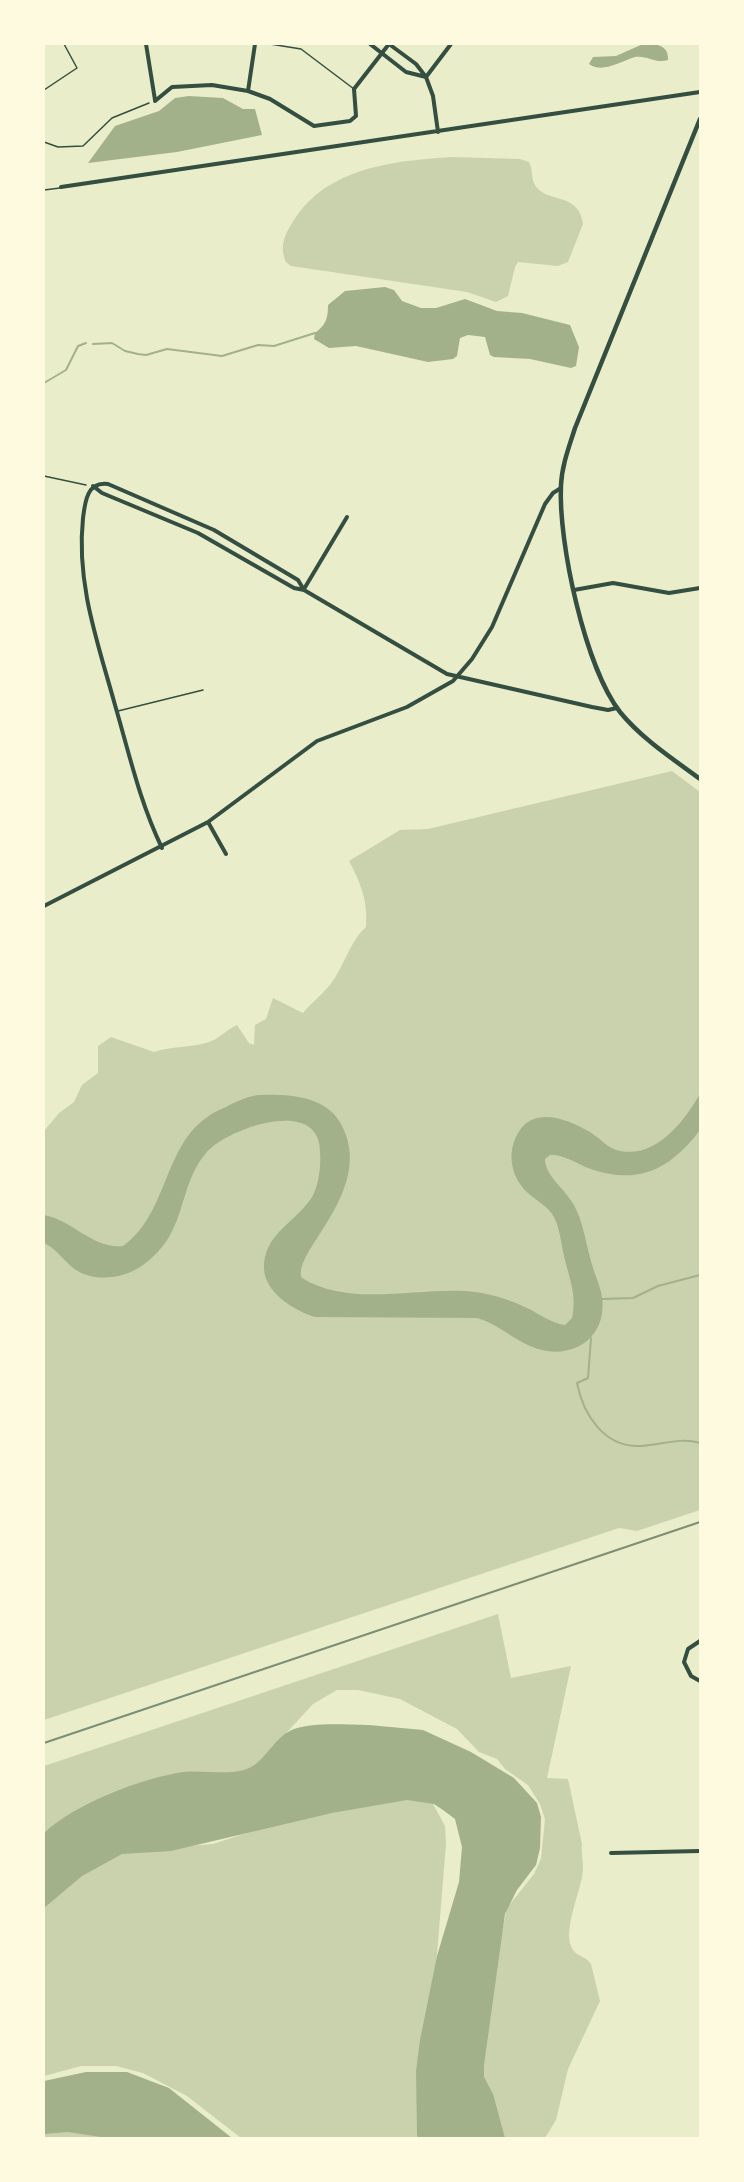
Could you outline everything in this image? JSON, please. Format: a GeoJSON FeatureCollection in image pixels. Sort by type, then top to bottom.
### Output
{"type":"FeatureCollection","features":[{"type":"Feature","properties":{"kind":"main road"},"geometry":{"type":"LineString","coordinates":[[700,119],[581,411],[565,459],[561,488],[563,524],[574,590],[597,668],[617,708],[642,734],[700,779]]}},
{"type":"Feature","properties":{"kind":"street"},"geometry":{"type":"LineString","coordinates":[[146,44],[155,100],[172,87],[212,85],[248,91],[276,102],[316,126],[355,119],[354,89],[389,44],[416,64],[426,77],[432,96],[438,132]]}},
{"type":"Feature","properties":{"kind":"street"},"geometry":{"type":"LineString","coordinates":[[248,91],[255,44]]}},
{"type":"Feature","properties":{"kind":"street"},"geometry":{"type":"LineString","coordinates":[[370,44],[410,74],[426,77]]}},
{"type":"Feature","properties":{"kind":"street"},"geometry":{"type":"LineString","coordinates":[[426,77],[451,44]]}},
{"type":"Feature","properties":{"kind":"street"},"geometry":{"type":"LineString","coordinates":[[61,188],[700,92]]}},
{"type":"Feature","properties":{"kind":"street"},"geometry":{"type":"LineString","coordinates":[[93,486],[108,484],[214,530],[298,580],[304,590]]}},
{"type":"Feature","properties":{"kind":"street"},"geometry":{"type":"LineString","coordinates":[[93,486],[102,493],[198,533],[294,588],[304,590],[419,659],[456,678],[608,710],[617,708]]}},
{"type":"Feature","properties":{"kind":"street"},"geometry":{"type":"LineString","coordinates":[[93,486],[85,505],[81,566],[93,628],[137,784],[162,848]]}},
{"type":"Feature","properties":{"kind":"street"},"geometry":{"type":"LineString","coordinates":[[44,906],[162,848],[208,822],[310,746],[336,732],[418,702],[456,678],[472,659],[492,627],[545,504],[553,493],[561,488]]}},
{"type":"Feature","properties":{"kind":"street"},"geometry":{"type":"LineString","coordinates":[[304,590],[347,517]]}},
{"type":"Feature","properties":{"kind":"street"},"geometry":{"type":"LineString","coordinates":[[574,590],[613,583],[669,593],[700,588]]}},
{"type":"Feature","properties":{"kind":"street"},"geometry":{"type":"LineString","coordinates":[[208,822],[226,854]]}},
{"type":"Feature","properties":{"kind":"street"},"geometry":{"type":"LineString","coordinates":[[700,1641],[688,1649],[684,1662],[691,1676],[700,1681]]}},
{"type":"Feature","properties":{"kind":"street"},"geometry":{"type":"LineString","coordinates":[[611,1853],[700,1851]]}},
{"type":"Feature","properties":{"kind":"lane"},"geometry":{"type":"LineString","coordinates":[[44,90],[77,68],[64,44]]}},
{"type":"Feature","properties":{"kind":"lane"},"geometry":{"type":"LineString","coordinates":[[270,44],[301,49],[354,89]]}},
{"type":"Feature","properties":{"kind":"lane"},"geometry":{"type":"LineString","coordinates":[[44,190],[61,188]]}},
{"type":"Feature","properties":{"kind":"lane"},"geometry":{"type":"LineString","coordinates":[[117,712],[203,690]]}},
{"type":"Feature","properties":{"kind":"path"},"geometry":{"type":"LineString","coordinates":[[44,142],[58,147],[83,146],[112,118],[155,100]]}},
{"type":"Feature","properties":{"kind":"path"},"geometry":{"type":"LineString","coordinates":[[44,476],[93,486]]}},
{"type":"Feature","properties":{"kind":"shaded area"},"geometry":{"type":"Polygon","coordinates":[[[643,44],[664,48],[668,60],[659,61],[635,57],[600,68],[589,64],[593,57],[616,56],[643,44]]]}},
{"type":"Feature","properties":{"kind":"shaded area"},"geometry":{"type":"Polygon","coordinates":[[[189,96],[223,98],[243,109],[255,109],[262,135],[177,152],[88,163],[115,126],[159,111],[175,98],[189,96]]]}},
{"type":"Feature","properties":{"kind":"shaded area"},"geometry":{"type":"Polygon","coordinates":[[[451,157],[520,159],[529,162],[535,185],[540,191],[569,202],[580,214],[583,224],[568,262],[558,266],[518,262],[508,296],[496,302],[467,292],[291,266],[286,262],[283,245],[288,230],[308,202],[325,188],[364,170],[407,161],[451,157]]]}},
{"type":"Feature","properties":{"kind":"shaded area"},"geometry":{"type":"Polygon","coordinates":[[[385,287],[394,290],[402,301],[421,308],[436,308],[465,299],[497,311],[522,313],[570,325],[579,347],[576,366],[571,368],[530,359],[494,357],[490,355],[485,337],[468,335],[460,338],[457,356],[453,359],[428,362],[356,346],[329,348],[314,339],[315,333],[326,321],[328,305],[345,291],[385,287]]]}},
{"type":"Feature","properties":{"kind":"shaded area"},"geometry":{"type":"Polygon","coordinates":[[[672,771],[700,792],[700,1510],[637,1531],[619,1528],[44,1720],[44,1131],[59,1113],[74,1102],[82,1085],[98,1073],[98,1046],[111,1037],[154,1052],[209,1042],[237,1025],[249,1043],[254,1045],[255,1025],[266,1019],[273,998],[303,1013],[326,990],[355,940],[366,927],[363,893],[349,861],[400,830],[428,829],[672,771]]]}},
{"type":"Feature","properties":{"kind":"shaded area"},"geometry":{"type":"Polygon","coordinates":[[[700,1094],[700,1130],[677,1155],[651,1171],[622,1175],[588,1168],[560,1156],[550,1155],[545,1159],[548,1171],[577,1211],[602,1297],[602,1310],[596,1331],[589,1339],[571,1350],[559,1352],[537,1349],[477,1318],[315,1317],[282,1300],[266,1278],[265,1257],[268,1247],[280,1231],[310,1200],[316,1188],[319,1173],[319,1143],[312,1130],[300,1123],[284,1121],[266,1123],[248,1128],[216,1144],[206,1153],[197,1167],[168,1239],[158,1252],[143,1265],[130,1272],[101,1278],[87,1275],[75,1269],[44,1243],[44,1215],[64,1222],[102,1243],[123,1246],[149,1217],[182,1146],[192,1131],[206,1118],[252,1096],[294,1096],[316,1102],[334,1115],[341,1124],[349,1148],[349,1172],[342,1195],[309,1252],[302,1267],[302,1278],[320,1287],[361,1294],[445,1291],[481,1293],[513,1302],[565,1325],[572,1318],[574,1301],[572,1286],[554,1217],[545,1206],[521,1186],[514,1171],[513,1146],[520,1130],[535,1118],[554,1118],[582,1127],[616,1150],[633,1152],[646,1149],[668,1135],[686,1115],[700,1094]]]}},
{"type":"Feature","properties":{"kind":"shaded area"},"geometry":{"type":"Polygon","coordinates":[[[498,1614],[511,1678],[571,1666],[547,1778],[568,1779],[582,1844],[583,1867],[569,1932],[570,1942],[573,1950],[591,1964],[600,2001],[568,2069],[556,2120],[545,2138],[503,2138],[481,2077],[493,1975],[507,1908],[534,1874],[541,1859],[545,1819],[540,1804],[528,1785],[505,1769],[497,1759],[479,1752],[457,1729],[400,1699],[358,1690],[337,1690],[313,1704],[255,1767],[44,1837],[44,1766],[498,1614]]]}},
{"type":"Feature","properties":{"kind":"shaded area"},"geometry":{"type":"Polygon","coordinates":[[[369,1725],[423,1730],[471,1752],[514,1778],[537,1803],[541,1817],[540,1848],[536,1865],[517,1890],[505,1914],[484,2065],[484,2077],[493,2094],[505,2138],[418,2138],[417,2135],[416,2071],[420,2040],[437,1956],[459,1882],[462,1847],[455,1819],[434,1804],[407,1800],[332,1813],[171,1851],[122,1854],[82,1876],[44,1908],[44,1833],[73,1812],[129,1786],[167,1775],[184,1772],[244,1770],[257,1763],[282,1736],[305,1726],[369,1725]]]}},
{"type":"Feature","properties":{"kind":"shaded area"},"geometry":{"type":"Polygon","coordinates":[[[412,1798],[432,1802],[445,1826],[446,1844],[422,2138],[241,2138],[187,2096],[143,2073],[116,2066],[81,2066],[44,2076],[44,1900],[98,1853],[213,1844],[302,1815],[412,1798]]]}},
{"type":"Feature","properties":{"kind":"shaded area"},"geometry":{"type":"Polygon","coordinates":[[[86,2072],[127,2072],[169,2088],[232,2138],[107,2138],[68,2132],[44,2134],[44,2081],[86,2072]]]}},
{"type":"Feature","properties":{"kind":"shaded area"},"geometry":{"type":"Polygon","coordinates":[[[85,2130],[112,2138],[44,2138],[44,2132],[85,2130]]]}},
{"type":"Feature","properties":{"kind":"waterway"},"geometry":{"type":"LineString","coordinates":[[93,344],[112,343],[125,351],[146,355],[167,349],[222,356],[258,345],[274,346],[315,333]]}},
{"type":"Feature","properties":{"kind":"waterway"},"geometry":{"type":"LineString","coordinates":[[44,383],[66,370],[78,346],[86,343]]}},
{"type":"Feature","properties":{"kind":"waterway"},"geometry":{"type":"LineString","coordinates":[[602,1299],[633,1298],[658,1286],[700,1275]]}},
{"type":"Feature","properties":{"kind":"waterway"},"geometry":{"type":"LineString","coordinates":[[591,1338],[588,1378],[577,1383],[584,1406],[597,1427],[616,1441],[628,1445],[641,1446],[685,1441],[700,1443]]}},
{"type":"Feature","properties":{"kind":"railway"},"geometry":{"type":"LineString","coordinates":[[44,1743],[700,1522]]}}]}
